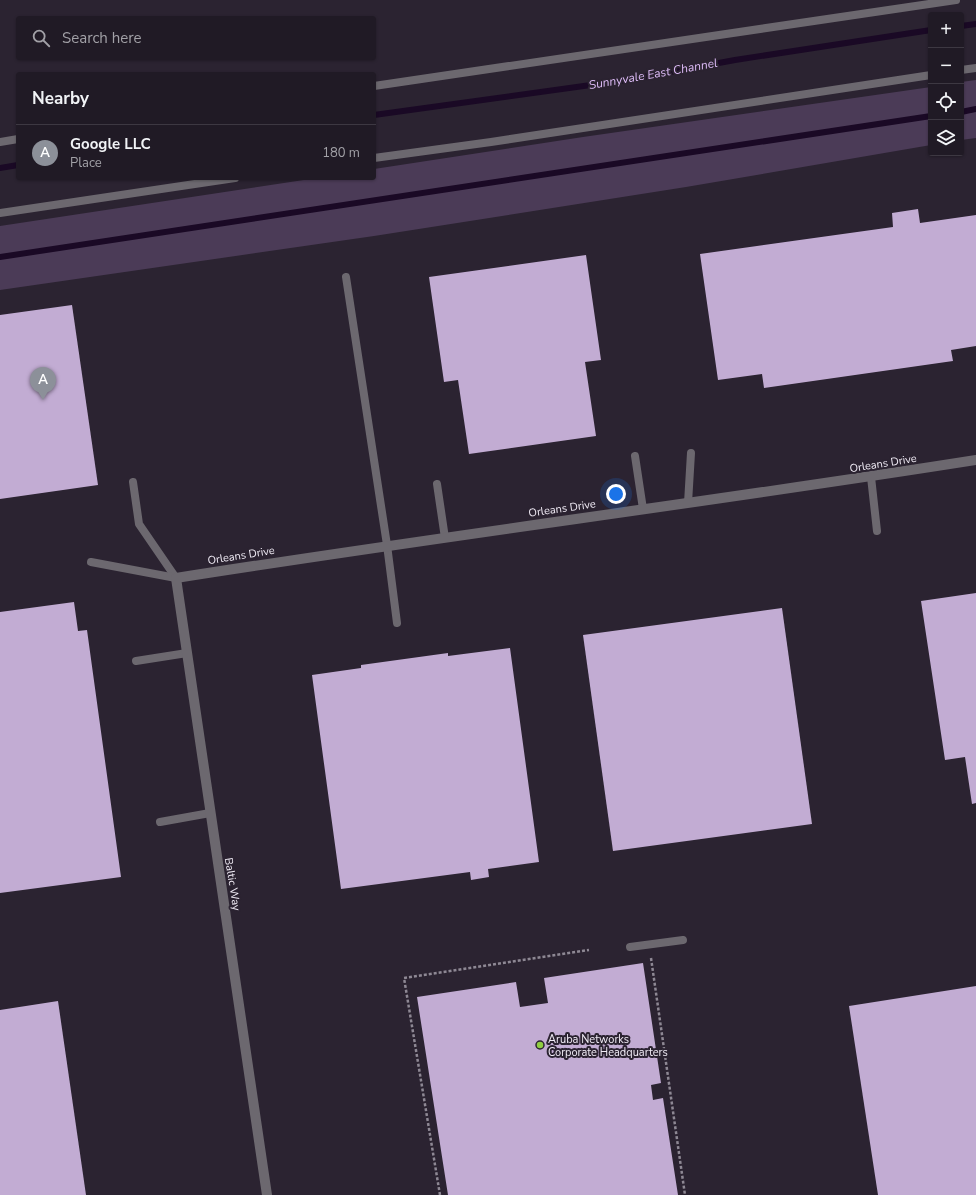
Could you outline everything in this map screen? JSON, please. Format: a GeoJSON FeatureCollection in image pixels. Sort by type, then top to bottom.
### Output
{"type":"FeatureCollection","features":[{"type":"Feature","properties":{"kind":"street","name":"Orleans Drive"},"geometry":{"type":"LineString","coordinates":[[176,578],[387,545],[446,538],[871,477],[976,460]]}},
{"type":"Feature","properties":{"kind":"street","name":"Baltic Way"},"geometry":{"type":"LineString","coordinates":[[176,578],[266,1195]]}},
{"type":"Feature","properties":{"kind":"lane"},"geometry":{"type":"LineString","coordinates":[[376,86],[956,0]]}},
{"type":"Feature","properties":{"kind":"lane"},"geometry":{"type":"LineString","coordinates":[[964,70],[976,68]]}},
{"type":"Feature","properties":{"kind":"lane"},"geometry":{"type":"LineString","coordinates":[[376,158],[491,142],[928,75]]}},
{"type":"Feature","properties":{"kind":"lane"},"geometry":{"type":"LineString","coordinates":[[0,142],[16,139]]}},
{"type":"Feature","properties":{"kind":"lane"},"geometry":{"type":"LineString","coordinates":[[0,213],[222,180]]}},
{"type":"Feature","properties":{"kind":"lane"},"geometry":{"type":"LineString","coordinates":[[346,277],[387,545],[397,623]]}},
{"type":"Feature","properties":{"kind":"lane"},"geometry":{"type":"LineString","coordinates":[[688,503],[691,452]]}},
{"type":"Feature","properties":{"kind":"lane"},"geometry":{"type":"LineString","coordinates":[[635,456],[643,509]]}},
{"type":"Feature","properties":{"kind":"lane"},"geometry":{"type":"LineString","coordinates":[[871,477],[877,531]]}},
{"type":"Feature","properties":{"kind":"lane"},"geometry":{"type":"LineString","coordinates":[[133,482],[139,524],[176,578]]}},
{"type":"Feature","properties":{"kind":"lane"},"geometry":{"type":"LineString","coordinates":[[437,484],[446,538]]}},
{"type":"Feature","properties":{"kind":"lane"},"geometry":{"type":"LineString","coordinates":[[91,562],[176,578]]}},
{"type":"Feature","properties":{"kind":"lane"},"geometry":{"type":"LineString","coordinates":[[136,661],[187,653]]}},
{"type":"Feature","properties":{"kind":"lane"},"geometry":{"type":"LineString","coordinates":[[160,822],[210,813]]}},
{"type":"Feature","properties":{"kind":"lane"},"geometry":{"type":"LineString","coordinates":[[630,947],[683,940]]}},
{"type":"Feature","properties":{"kind":"path"},"geometry":{"type":"LineString","coordinates":[[649,945],[685,1195]]}},
{"type":"Feature","properties":{"kind":"path"},"geometry":{"type":"LineString","coordinates":[[440,1195],[404,978],[589,950]]}},
{"type":"Feature","properties":{"kind":"shaded area"},"geometry":{"type":"Polygon","coordinates":[[[976,80],[976,138],[964,140],[964,84],[964,82],[976,80]]]}},
{"type":"Feature","properties":{"kind":"shaded area"},"geometry":{"type":"Polygon","coordinates":[[[928,87],[928,146],[686,187],[374,236],[0,290],[0,226],[304,180],[376,180],[376,169],[583,137],[928,87]]]}},
{"type":"Feature","properties":{"kind":"building"},"geometry":{"type":"Polygon","coordinates":[[[918,209],[920,223],[976,215],[976,346],[951,350],[953,361],[764,388],[762,374],[718,380],[700,254],[893,227],[892,213],[918,209]]]}},
{"type":"Feature","properties":{"kind":"building"},"geometry":{"type":"Polygon","coordinates":[[[586,255],[601,360],[585,362],[596,436],[469,454],[458,380],[444,382],[429,277],[586,255]]]}},
{"type":"Feature","properties":{"kind":"building"},"geometry":{"type":"Polygon","coordinates":[[[72,305],[98,485],[0,499],[0,315],[72,305]]]}},
{"type":"Feature","properties":{"kind":"building"},"geometry":{"type":"Polygon","coordinates":[[[976,593],[976,803],[972,804],[965,757],[945,760],[921,601],[976,593]]]}},
{"type":"Feature","properties":{"kind":"building"},"geometry":{"type":"Polygon","coordinates":[[[74,602],[78,631],[87,630],[121,877],[0,893],[0,612],[74,602]]]}},
{"type":"Feature","properties":{"kind":"building"},"geometry":{"type":"Polygon","coordinates":[[[782,608],[812,824],[613,851],[583,635],[782,608]]]}},
{"type":"Feature","properties":{"kind":"building"},"geometry":{"type":"Polygon","coordinates":[[[510,648],[539,862],[488,869],[489,877],[471,880],[470,872],[341,889],[312,675],[361,668],[361,665],[448,653],[448,656],[510,648]]]}},
{"type":"Feature","properties":{"kind":"building","name":"Aruba Networks Corporate Headquarters"},"geometry":{"type":"Polygon","coordinates":[[[643,963],[661,1083],[651,1085],[653,1100],[663,1098],[678,1195],[448,1195],[417,997],[516,982],[520,1007],[548,1003],[544,978],[643,963]]]}},
{"type":"Feature","properties":{"kind":"building"},"geometry":{"type":"Polygon","coordinates":[[[976,986],[976,1195],[878,1195],[849,1006],[976,986]]]}},
{"type":"Feature","properties":{"kind":"building"},"geometry":{"type":"Polygon","coordinates":[[[58,1001],[86,1195],[0,1195],[0,1010],[58,1001]]]}},
{"type":"Feature","properties":{"kind":"waterway","name":"Sunnyvale East Channel"},"geometry":{"type":"LineString","coordinates":[[964,26],[976,24]]}},
{"type":"Feature","properties":{"kind":"waterway","name":"Sunnyvale East Channel"},"geometry":{"type":"LineString","coordinates":[[376,115],[627,80],[735,60],[928,30]]}},
{"type":"Feature","properties":{"kind":"waterway"},"geometry":{"type":"LineString","coordinates":[[964,111],[976,109]]}},
{"type":"Feature","properties":{"kind":"waterway"},"geometry":{"type":"LineString","coordinates":[[0,257],[928,116]]}},
{"type":"Feature","properties":{"kind":"waterway","name":"Sunnyvale East Channel"},"geometry":{"type":"LineString","coordinates":[[0,168],[16,165]]}},
{"type":"Feature","properties":{"kind":"place","name":"Google LLC"},"geometry":{"type":"Point","coordinates":[43,400]}},
{"type":"Feature","properties":{"kind":"place","name":"Aruba Networks Corporate Headquarters"},"geometry":{"type":"Point","coordinates":[540,1045]}}]}
